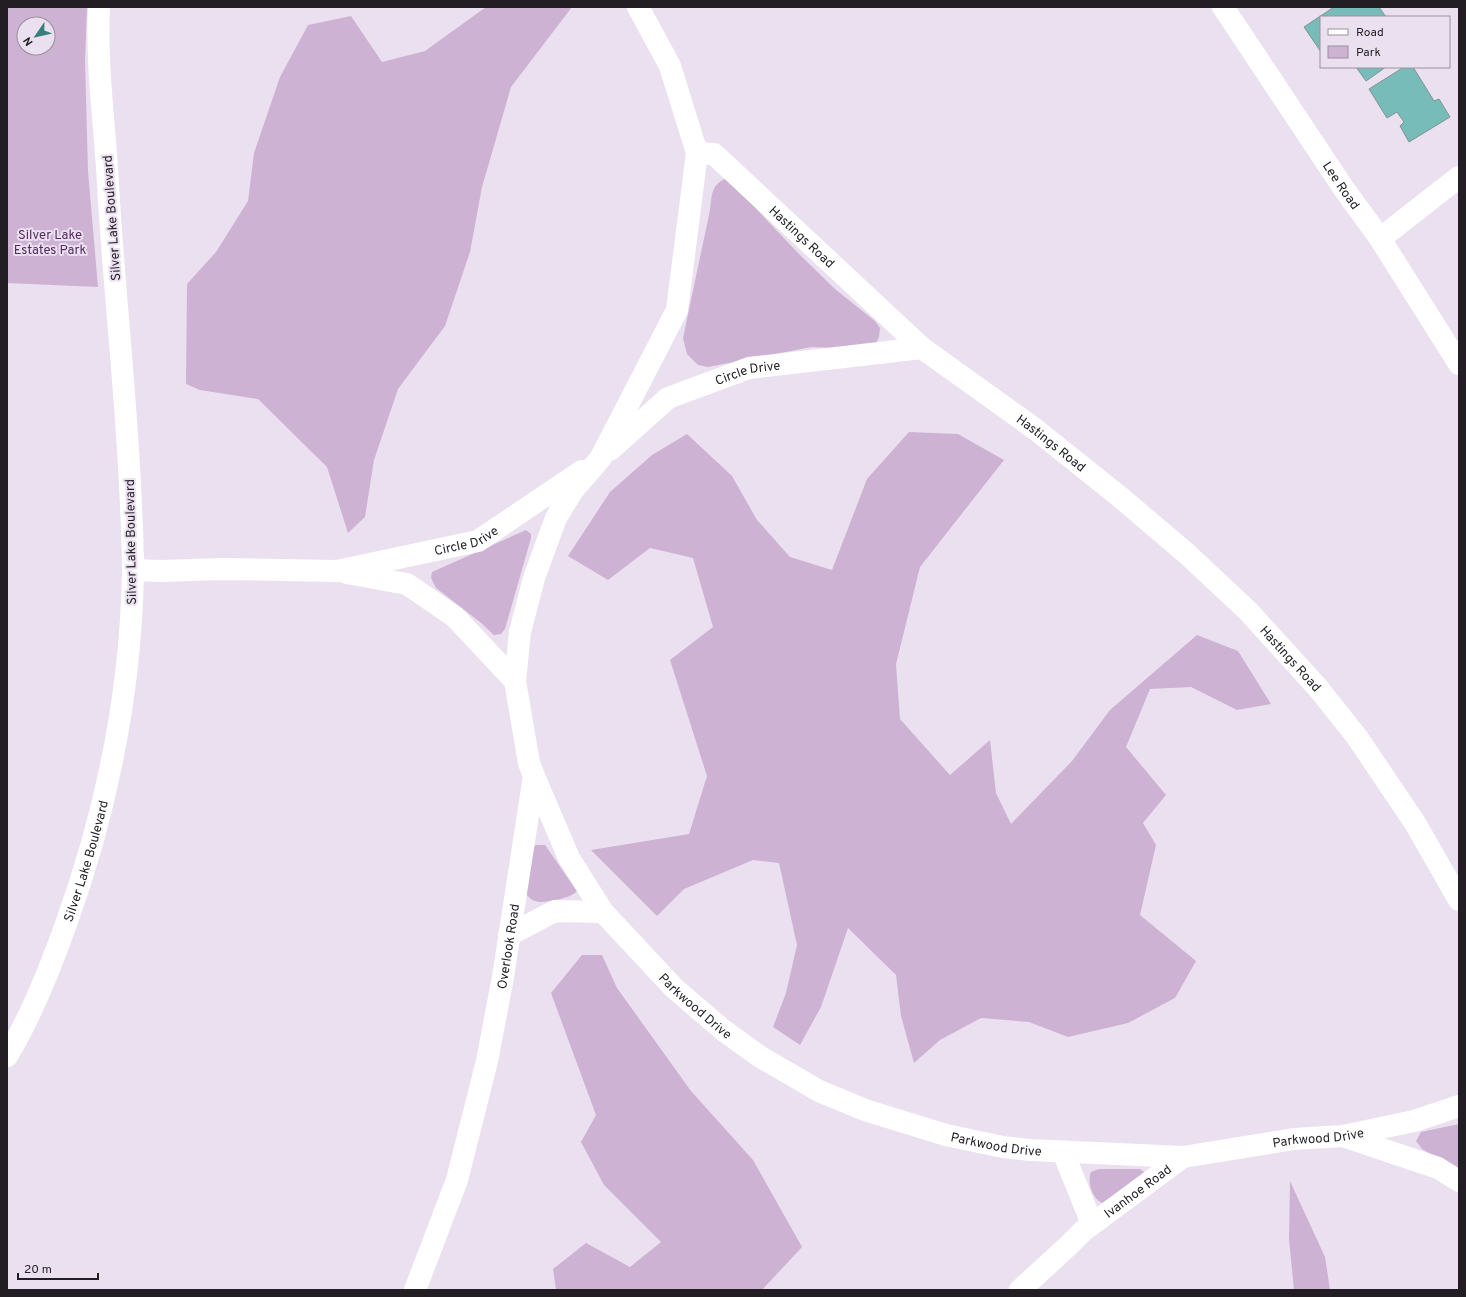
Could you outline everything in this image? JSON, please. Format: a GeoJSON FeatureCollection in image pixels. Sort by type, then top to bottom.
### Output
{"type":"FeatureCollection","features":[{"type":"Feature","properties":{"kind":"street","name":"Silver Lake Boulevard"},"geometry":{"type":"LineString","coordinates":[[7,1056],[35,1002],[59,944],[83,879],[102,810],[119,731],[128,656],[133,570],[129,457],[111,237],[100,73],[99,7]]}},
{"type":"Feature","properties":{"kind":"street"},"geometry":{"type":"LineString","coordinates":[[638,7],[670,66],[698,153]]}},
{"type":"Feature","properties":{"kind":"street","name":"Lee Road"},"geometry":{"type":"LineString","coordinates":[[1224,7],[1340,182],[1379,237],[1459,364]]}},
{"type":"Feature","properties":{"kind":"street","name":"Circle Drive"},"geometry":{"type":"LineString","coordinates":[[337,571],[478,541],[600,459],[677,310],[698,153]]}},
{"type":"Feature","properties":{"kind":"street","name":"Hastings Road"},"geometry":{"type":"LineString","coordinates":[[698,153],[714,154],[922,348],[1035,429],[1120,497],[1186,553],[1248,611],[1318,688],[1357,737],[1415,823],[1459,900]]}},
{"type":"Feature","properties":{"kind":"street"},"geometry":{"type":"LineString","coordinates":[[1379,237],[1386,234],[1459,176]]}},
{"type":"Feature","properties":{"kind":"street","name":"Circle Drive"},"geometry":{"type":"LineString","coordinates":[[530,595],[534,578],[556,518],[573,490],[600,459],[668,398],[749,368],[922,348]]}},
{"type":"Feature","properties":{"kind":"street","name":"Circle Drive"},"geometry":{"type":"LineString","coordinates":[[133,570],[161,571],[223,569],[337,571],[407,584],[455,617],[515,681]]}},
{"type":"Feature","properties":{"kind":"street","name":"Overlook Road"},"geometry":{"type":"LineString","coordinates":[[416,1290],[457,1180],[487,1062],[509,935],[534,776],[528,756],[515,681],[520,632],[530,595]]}},
{"type":"Feature","properties":{"kind":"street","name":"Parkwood Drive"},"geometry":{"type":"LineString","coordinates":[[534,776],[569,858],[603,912],[674,988],[723,1030],[759,1056],[819,1091],[865,1110],[946,1135],[1003,1147],[1063,1152],[1182,1157],[1294,1139],[1343,1136],[1414,1121],[1459,1106]]}},
{"type":"Feature","properties":{"kind":"street"},"geometry":{"type":"LineString","coordinates":[[509,935],[555,911],[603,912]]}},
{"type":"Feature","properties":{"kind":"street"},"geometry":{"type":"LineString","coordinates":[[1343,1136],[1438,1168],[1459,1182]]}},
{"type":"Feature","properties":{"kind":"street","name":"Ivanhoe Road"},"geometry":{"type":"LineString","coordinates":[[1063,1152],[1092,1224]]}},
{"type":"Feature","properties":{"kind":"street","name":"Ivanhoe Road"},"geometry":{"type":"LineString","coordinates":[[1020,1290],[1083,1231],[1182,1157]]}},
{"type":"Feature","properties":{"kind":"green space","name":"Silver Lake Estates Park"},"geometry":{"type":"Polygon","coordinates":[[[7,7],[87,7],[85,60],[88,171],[98,287],[7,283],[7,7]]]}},
{"type":"Feature","properties":{"kind":"green space"},"geometry":{"type":"Polygon","coordinates":[[[486,7],[572,7],[511,87],[482,187],[470,252],[445,326],[398,389],[374,460],[365,517],[348,533],[327,467],[258,399],[200,390],[186,384],[187,284],[216,252],[248,201],[254,153],[280,77],[308,25],[351,16],[382,62],[425,51],[486,7]]]}},
{"type":"Feature","properties":{"kind":"green space"},"geometry":{"type":"Polygon","coordinates":[[[727,178],[798,253],[835,289],[875,321],[880,328],[879,337],[876,343],[858,349],[812,347],[708,367],[698,365],[687,354],[683,338],[712,195],[718,183],[727,178]]]}},
{"type":"Feature","properties":{"kind":"green space"},"geometry":{"type":"Polygon","coordinates":[[[909,432],[958,434],[1004,460],[920,567],[896,664],[900,719],[950,775],[990,740],[996,793],[1011,824],[1072,761],[1110,710],[1197,635],[1238,651],[1271,704],[1237,710],[1191,687],[1150,689],[1126,747],[1166,795],[1143,823],[1156,845],[1140,915],[1196,961],[1175,998],[1128,1023],[1068,1037],[1029,1022],[981,1018],[940,1040],[914,1063],[901,1016],[896,975],[848,928],[821,1007],[800,1045],[773,1027],[786,993],[797,945],[779,863],[753,860],[684,889],[657,916],[591,850],[689,834],[707,776],[670,660],[713,627],[693,558],[650,548],[608,580],[568,556],[610,492],[652,455],[687,434],[732,476],[757,520],[790,557],[832,570],[867,479],[909,432]]]}},
{"type":"Feature","properties":{"kind":"green space"},"geometry":{"type":"Polygon","coordinates":[[[526,530],[531,534],[531,538],[505,629],[501,634],[494,635],[480,622],[436,588],[431,578],[432,572],[526,530]]]}},
{"type":"Feature","properties":{"kind":"green space"},"geometry":{"type":"Polygon","coordinates":[[[536,845],[545,845],[577,891],[570,896],[560,899],[540,902],[532,900],[526,894],[532,848],[536,845]]]}},
{"type":"Feature","properties":{"kind":"green space"},"geometry":{"type":"Polygon","coordinates":[[[582,955],[602,955],[617,988],[691,1091],[753,1160],[802,1247],[762,1290],[556,1290],[553,1269],[586,1243],[630,1267],[661,1242],[604,1185],[581,1142],[596,1115],[551,993],[582,955]]]}},
{"type":"Feature","properties":{"kind":"green space"},"geometry":{"type":"Polygon","coordinates":[[[1459,1124],[1459,1170],[1422,1149],[1416,1141],[1421,1132],[1459,1124]]]}},
{"type":"Feature","properties":{"kind":"green space"},"geometry":{"type":"Polygon","coordinates":[[[1099,1169],[1140,1169],[1144,1172],[1144,1176],[1102,1203],[1098,1201],[1093,1194],[1090,1185],[1091,1172],[1099,1169]]]}},
{"type":"Feature","properties":{"kind":"green space"},"geometry":{"type":"Polygon","coordinates":[[[1290,1181],[1325,1257],[1330,1290],[1294,1290],[1289,1239],[1290,1181]]]}},
{"type":"Feature","properties":{"kind":"building"},"geometry":{"type":"Polygon","coordinates":[[[1334,7],[1379,7],[1385,16],[1320,16],[1334,7]]]}},
{"type":"Feature","properties":{"kind":"building"},"geometry":{"type":"Polygon","coordinates":[[[1320,16],[1320,51],[1304,27],[1320,16]]]}},
{"type":"Feature","properties":{"kind":"building"},"geometry":{"type":"Polygon","coordinates":[[[1357,68],[1385,68],[1366,81],[1357,68]]]}},
{"type":"Feature","properties":{"kind":"building"},"geometry":{"type":"Polygon","coordinates":[[[1402,68],[1414,68],[1434,101],[1439,99],[1450,117],[1409,142],[1400,126],[1404,122],[1397,112],[1387,118],[1369,89],[1402,68]]]}}]}
